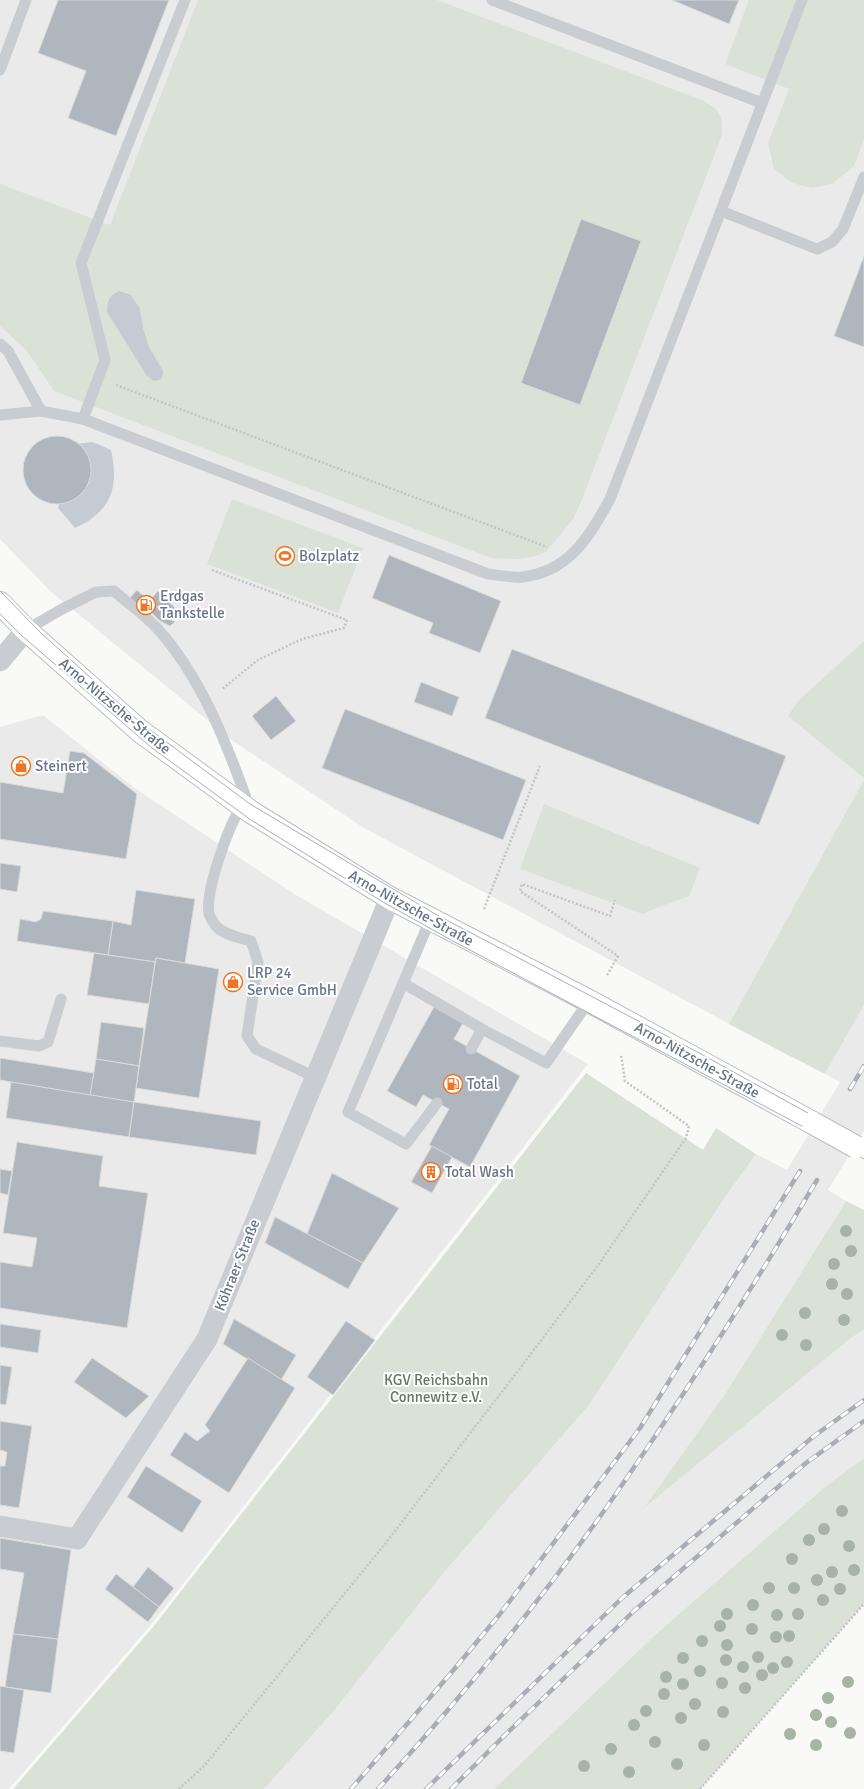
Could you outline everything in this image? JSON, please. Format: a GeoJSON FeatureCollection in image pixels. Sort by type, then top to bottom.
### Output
{"type":"FeatureCollection","features":[{"type":"Feature","properties":{"kind":"main road","name":"Arno-Nitzsche-Straße"},"geometry":{"type":"LineString","coordinates":[[0,603],[26,630],[140,731],[247,809],[390,898],[589,1001],[860,1149]]}},
{"type":"Feature","properties":{"kind":"street"},"geometry":{"type":"LineString","coordinates":[[0,661],[26,630]]}},
{"type":"Feature","properties":{"kind":"street","name":"Köhraer Straße"},"geometry":{"type":"LineString","coordinates":[[0,1526],[77,1539],[207,1338],[390,898]]}},
{"type":"Feature","properties":{"kind":"lane"},"geometry":{"type":"LineString","coordinates":[[0,70],[26,0]]}},
{"type":"Feature","properties":{"kind":"lane"},"geometry":{"type":"LineString","coordinates":[[83,419],[105,360],[81,263],[184,0]]}},
{"type":"Feature","properties":{"kind":"lane"},"geometry":{"type":"LineString","coordinates":[[492,0],[762,104]]}},
{"type":"Feature","properties":{"kind":"lane"},"geometry":{"type":"LineString","coordinates":[[0,415],[41,411],[83,419],[488,574],[521,578],[552,570],[570,556],[592,531],[610,499],[802,0]]}},
{"type":"Feature","properties":{"kind":"lane"},"geometry":{"type":"LineString","coordinates":[[721,211],[817,249],[832,242],[843,228],[864,177]]}},
{"type":"Feature","properties":{"kind":"lane"},"geometry":{"type":"LineString","coordinates":[[0,344],[8,351],[41,411]]}},
{"type":"Feature","properties":{"kind":"lane"},"geometry":{"type":"LineString","coordinates":[[26,630],[62,609],[96,592],[114,591],[155,626],[184,662],[224,743],[247,809],[230,830],[220,854],[210,894],[209,914],[217,927],[230,935],[251,941],[258,962],[247,1036],[256,1049],[315,1077]]}},
{"type":"Feature","properties":{"kind":"lane"},"geometry":{"type":"LineString","coordinates":[[430,920],[348,1112],[406,1144],[437,1103]]}},
{"type":"Feature","properties":{"kind":"lane"},"geometry":{"type":"LineString","coordinates":[[403,983],[482,1029],[546,1063],[589,1001]]}},
{"type":"Feature","properties":{"kind":"lane"},"geometry":{"type":"LineString","coordinates":[[0,1041],[39,1046],[48,1042],[61,998]]}},
{"type":"Feature","properties":{"kind":"lane"},"geometry":{"type":"LineString","coordinates":[[471,1049],[482,1029]]}},
{"type":"Feature","properties":{"kind":"path"},"geometry":{"type":"LineString","coordinates":[[98,378],[570,556]]}},
{"type":"Feature","properties":{"kind":"path"},"geometry":{"type":"LineString","coordinates":[[205,702],[258,660],[302,639],[344,628],[347,620],[212,570]]}},
{"type":"Feature","properties":{"kind":"path"},"geometry":{"type":"LineString","coordinates":[[484,909],[540,766]]}},
{"type":"Feature","properties":{"kind":"path"},"geometry":{"type":"LineString","coordinates":[[607,975],[618,956],[520,891],[522,884],[610,916],[615,900]]}},
{"type":"Feature","properties":{"kind":"path"},"geometry":{"type":"LineString","coordinates":[[179,1789],[204,1766],[385,1544],[599,1264],[686,1138],[689,1126],[625,1081],[621,1054]]}},
{"type":"Feature","properties":{"kind":"path"},"geometry":{"type":"LineString","coordinates":[[700,1789],[864,1604]]}},
{"type":"Feature","properties":{"kind":"shaded area"},"geometry":{"type":"Polygon","coordinates":[[[0,0],[864,0],[864,927],[791,1057],[364,828],[233,741],[50,591],[0,539],[0,0]]]}},
{"type":"Feature","properties":{"kind":"shaded area"},"geometry":{"type":"Polygon","coordinates":[[[119,291],[131,295],[140,309],[143,328],[149,347],[163,371],[162,379],[154,381],[147,376],[107,312],[109,299],[119,291]]]}},
{"type":"Feature","properties":{"kind":"shaded area"},"geometry":{"type":"Polygon","coordinates":[[[93,442],[111,450],[114,475],[113,486],[105,506],[97,514],[75,528],[58,508],[75,444],[93,442]]]}},
{"type":"Feature","properties":{"kind":"shaded area"},"geometry":{"type":"Polygon","coordinates":[[[43,715],[136,789],[296,895],[588,1064],[155,1620],[9,1789],[0,1789],[0,727],[43,715]]]}},
{"type":"Feature","properties":{"kind":"shaded area"},"geometry":{"type":"Polygon","coordinates":[[[864,1005],[864,1131],[828,1190],[846,1201],[727,1391],[646,1506],[851,1338],[864,1330],[864,1458],[826,1486],[656,1634],[494,1789],[264,1789],[333,1712],[447,1569],[589,1405],[726,1196],[756,1154],[787,1170],[840,1082],[825,1074],[864,1005]]]}},
{"type":"Feature","properties":{"kind":"green space"},"geometry":{"type":"Polygon","coordinates":[[[198,0],[437,0],[704,101],[714,108],[719,114],[722,123],[722,135],[581,502],[573,519],[546,552],[533,557],[518,559],[491,558],[54,391],[27,351],[0,326],[0,184],[110,225],[198,0]]]}},
{"type":"Feature","properties":{"kind":"green space"},"geometry":{"type":"Polygon","coordinates":[[[749,0],[864,0],[864,139],[854,166],[832,184],[812,188],[792,183],[774,169],[768,143],[789,89],[725,64],[749,0]]]}},
{"type":"Feature","properties":{"kind":"green space","name":"Bolzplatz"},"geometry":{"type":"Polygon","coordinates":[[[232,499],[363,548],[338,613],[207,564],[232,499]]]}},
{"type":"Feature","properties":{"kind":"green space"},"geometry":{"type":"Polygon","coordinates":[[[864,641],[864,778],[788,716],[798,701],[864,641]]]}},
{"type":"Feature","properties":{"kind":"green space"},"geometry":{"type":"Polygon","coordinates":[[[864,780],[864,1005],[825,1074],[729,1024],[864,780]]]}},
{"type":"Feature","properties":{"kind":"green space"},"geometry":{"type":"Polygon","coordinates":[[[544,804],[700,868],[689,896],[643,914],[520,869],[544,804]]]}},
{"type":"Feature","properties":{"kind":"green space","name":"KGV Reichsbahn Connewitz e.V."},"geometry":{"type":"Polygon","coordinates":[[[586,1073],[703,1150],[716,1128],[756,1154],[726,1196],[589,1405],[447,1569],[333,1712],[264,1789],[13,1789],[153,1627],[586,1073]]]}},
{"type":"Feature","properties":{"kind":"green space"},"geometry":{"type":"Polygon","coordinates":[[[846,1201],[864,1210],[864,1330],[851,1338],[644,1508],[727,1391],[846,1201]]]}},
{"type":"Feature","properties":{"kind":"green space"},"geometry":{"type":"Polygon","coordinates":[[[864,1458],[864,1604],[700,1789],[494,1789],[656,1634],[826,1486],[864,1458]]]}},
{"type":"Feature","properties":{"kind":"building"},"geometry":{"type":"Polygon","coordinates":[[[58,0],[169,0],[116,136],[68,118],[86,71],[38,53],[58,0]]]}},
{"type":"Feature","properties":{"kind":"building"},"geometry":{"type":"Polygon","coordinates":[[[672,0],[739,0],[729,24],[672,0]]]}},
{"type":"Feature","properties":{"kind":"building"},"geometry":{"type":"Polygon","coordinates":[[[581,219],[641,241],[580,405],[521,383],[581,219]]]}},
{"type":"Feature","properties":{"kind":"building"},"geometry":{"type":"Polygon","coordinates":[[[864,256],[864,347],[834,336],[864,256]]]}},
{"type":"Feature","properties":{"kind":"building"},"geometry":{"type":"Polygon","coordinates":[[[57,436],[70,439],[81,446],[88,457],[91,470],[88,483],[81,494],[70,501],[57,504],[44,501],[33,494],[26,483],[23,470],[26,457],[33,446],[44,439],[57,436]]]}},
{"type":"Feature","properties":{"kind":"building"},"geometry":{"type":"Polygon","coordinates":[[[389,555],[501,601],[480,653],[429,633],[433,623],[372,598],[389,555]]]}},
{"type":"Feature","properties":{"kind":"building"},"geometry":{"type":"Polygon","coordinates":[[[137,590],[175,622],[170,626],[160,621],[151,612],[147,615],[130,598],[137,590]]]}},
{"type":"Feature","properties":{"kind":"building"},"geometry":{"type":"Polygon","coordinates":[[[158,591],[180,613],[172,621],[150,600],[158,591]]]}},
{"type":"Feature","properties":{"kind":"building"},"geometry":{"type":"Polygon","coordinates":[[[512,649],[786,756],[759,825],[485,718],[512,649]]]}},
{"type":"Feature","properties":{"kind":"building"},"geometry":{"type":"Polygon","coordinates":[[[421,682],[459,697],[452,716],[414,702],[421,682]]]}},
{"type":"Feature","properties":{"kind":"building"},"geometry":{"type":"Polygon","coordinates":[[[276,696],[296,721],[271,740],[252,716],[276,696]]]}},
{"type":"Feature","properties":{"kind":"building"},"geometry":{"type":"Polygon","coordinates":[[[345,709],[526,780],[503,840],[322,768],[345,709]]]}},
{"type":"Feature","properties":{"kind":"building"},"geometry":{"type":"Polygon","coordinates":[[[70,751],[84,753],[137,794],[126,859],[0,839],[0,782],[63,793],[70,751]]]}},
{"type":"Feature","properties":{"kind":"building"},"geometry":{"type":"Polygon","coordinates":[[[0,863],[21,866],[17,892],[0,889],[0,863]]]}},
{"type":"Feature","properties":{"kind":"building"},"geometry":{"type":"Polygon","coordinates":[[[136,890],[195,899],[185,963],[156,958],[155,962],[108,955],[113,921],[131,925],[136,890]]]}},
{"type":"Feature","properties":{"kind":"building"},"geometry":{"type":"Polygon","coordinates":[[[43,911],[113,921],[108,955],[17,941],[20,919],[36,922],[41,919],[43,911]]]}},
{"type":"Feature","properties":{"kind":"building"},"geometry":{"type":"Polygon","coordinates":[[[94,953],[155,962],[149,1004],[87,995],[94,953]]]}},
{"type":"Feature","properties":{"kind":"building"},"geometry":{"type":"Polygon","coordinates":[[[156,958],[219,969],[199,1098],[136,1088],[156,958]]]}},
{"type":"Feature","properties":{"kind":"building","name":"Total"},"geometry":{"type":"Polygon","coordinates":[[[434,1007],[463,1023],[454,1039],[520,1076],[470,1167],[429,1145],[449,1109],[423,1095],[416,1107],[387,1091],[434,1007]]]}},
{"type":"Feature","properties":{"kind":"building"},"geometry":{"type":"Polygon","coordinates":[[[101,1022],[144,1028],[139,1066],[96,1059],[101,1022]]]}},
{"type":"Feature","properties":{"kind":"building"},"geometry":{"type":"Polygon","coordinates":[[[0,1058],[94,1073],[90,1096],[0,1080],[0,1058]]]}},
{"type":"Feature","properties":{"kind":"building"},"geometry":{"type":"Polygon","coordinates":[[[96,1059],[139,1066],[134,1102],[90,1096],[96,1059]]]}},
{"type":"Feature","properties":{"kind":"building"},"geometry":{"type":"Polygon","coordinates":[[[11,1082],[134,1102],[129,1137],[6,1118],[11,1082]]]}},
{"type":"Feature","properties":{"kind":"building"},"geometry":{"type":"Polygon","coordinates":[[[134,1102],[261,1121],[256,1155],[129,1137],[134,1102]]]}},
{"type":"Feature","properties":{"kind":"building"},"geometry":{"type":"Polygon","coordinates":[[[17,1142],[103,1156],[99,1186],[148,1193],[127,1328],[0,1308],[0,1262],[32,1267],[37,1238],[3,1233],[17,1142]]]}},
{"type":"Feature","properties":{"kind":"building","name":"Total Wash"},"geometry":{"type":"Polygon","coordinates":[[[432,1146],[452,1157],[432,1193],[411,1182],[432,1146]]]}},
{"type":"Feature","properties":{"kind":"building"},"geometry":{"type":"Polygon","coordinates":[[[0,1169],[12,1171],[8,1195],[0,1193],[0,1169]]]}},
{"type":"Feature","properties":{"kind":"building"},"geometry":{"type":"Polygon","coordinates":[[[332,1173],[399,1208],[363,1263],[307,1234],[332,1173]]]}},
{"type":"Feature","properties":{"kind":"building"},"geometry":{"type":"Polygon","coordinates":[[[275,1217],[363,1263],[348,1289],[265,1243],[275,1217]]]}},
{"type":"Feature","properties":{"kind":"building"},"geometry":{"type":"Polygon","coordinates":[[[234,1319],[296,1355],[281,1380],[223,1344],[234,1319]]]}},
{"type":"Feature","properties":{"kind":"building"},"geometry":{"type":"Polygon","coordinates":[[[346,1321],[375,1340],[333,1395],[307,1377],[346,1321]]]}},
{"type":"Feature","properties":{"kind":"building"},"geometry":{"type":"Polygon","coordinates":[[[0,1324],[41,1330],[38,1353],[0,1347],[0,1324]]]}},
{"type":"Feature","properties":{"kind":"building"},"geometry":{"type":"Polygon","coordinates":[[[92,1358],[149,1396],[126,1418],[74,1382],[92,1358]]]}},
{"type":"Feature","properties":{"kind":"building"},"geometry":{"type":"Polygon","coordinates":[[[248,1358],[295,1388],[229,1493],[170,1455],[185,1432],[197,1441],[210,1431],[205,1425],[248,1358]]]}},
{"type":"Feature","properties":{"kind":"building"},"geometry":{"type":"Polygon","coordinates":[[[0,1365],[12,1367],[6,1405],[0,1404],[0,1365]]]}},
{"type":"Feature","properties":{"kind":"building"},"geometry":{"type":"Polygon","coordinates":[[[0,1421],[32,1426],[19,1508],[0,1505],[0,1466],[5,1466],[7,1452],[0,1450],[0,1421]]]}},
{"type":"Feature","properties":{"kind":"building"},"geometry":{"type":"Polygon","coordinates":[[[146,1466],[202,1501],[182,1533],[127,1497],[146,1466]]]}},
{"type":"Feature","properties":{"kind":"building"},"geometry":{"type":"Polygon","coordinates":[[[0,1538],[71,1550],[58,1639],[13,1634],[24,1573],[0,1569],[0,1538]]]}},
{"type":"Feature","properties":{"kind":"building"},"geometry":{"type":"Polygon","coordinates":[[[148,1567],[174,1588],[159,1607],[133,1587],[148,1567]]]}},
{"type":"Feature","properties":{"kind":"building"},"geometry":{"type":"Polygon","coordinates":[[[116,1574],[159,1607],[148,1622],[105,1589],[116,1574]]]}},
{"type":"Feature","properties":{"kind":"building"},"geometry":{"type":"Polygon","coordinates":[[[13,1634],[58,1639],[51,1693],[5,1687],[13,1634]]]}},
{"type":"Feature","properties":{"kind":"building"},"geometry":{"type":"Polygon","coordinates":[[[0,1686],[24,1690],[14,1753],[0,1751],[0,1686]]]}},
{"type":"Feature","properties":{"kind":"tram line"},"geometry":{"type":"LineString","coordinates":[[0,591],[41,633],[141,723],[250,804],[437,915],[701,1054],[864,1144]]}},
{"type":"Feature","properties":{"kind":"tram line"},"geometry":{"type":"LineString","coordinates":[[0,614],[21,635],[152,748],[251,820],[383,902],[451,940],[864,1159]]}},
{"type":"Feature","properties":{"kind":"railway"},"geometry":{"type":"LineString","coordinates":[[850,1089],[864,1066]]}},
{"type":"Feature","properties":{"kind":"railway"},"geometry":{"type":"LineString","coordinates":[[351,1789],[500,1614],[640,1428],[800,1171]]}},
{"type":"Feature","properties":{"kind":"railway"},"geometry":{"type":"LineString","coordinates":[[378,1789],[409,1755],[499,1649],[584,1539],[638,1462],[691,1382],[768,1262],[817,1180]]}},
{"type":"Feature","properties":{"kind":"railway"},"geometry":{"type":"LineString","coordinates":[[426,1789],[622,1598],[814,1436],[864,1400]]}},
{"type":"Feature","properties":{"kind":"railway"},"geometry":{"type":"LineString","coordinates":[[451,1789],[635,1610],[806,1463],[864,1421]]}},
{"type":"Feature","properties":{"kind":"place","name":"Bolzplatz"},"geometry":{"type":"Point","coordinates":[285,556]}},
{"type":"Feature","properties":{"kind":"place","name":"Erdgas Tankstelle"},"geometry":{"type":"Point","coordinates":[146,605]}},
{"type":"Feature","properties":{"kind":"place","name":"Steinert"},"geometry":{"type":"Point","coordinates":[21,766]}},
{"type":"Feature","properties":{"kind":"place","name":"LRP 24 Service GmbH"},"geometry":{"type":"Point","coordinates":[233,982]}},
{"type":"Feature","properties":{"kind":"place","name":"Total"},"geometry":{"type":"Point","coordinates":[453,1084]}},
{"type":"Feature","properties":{"kind":"place","name":"Total Wash"},"geometry":{"type":"Point","coordinates":[431,1172]}}]}
